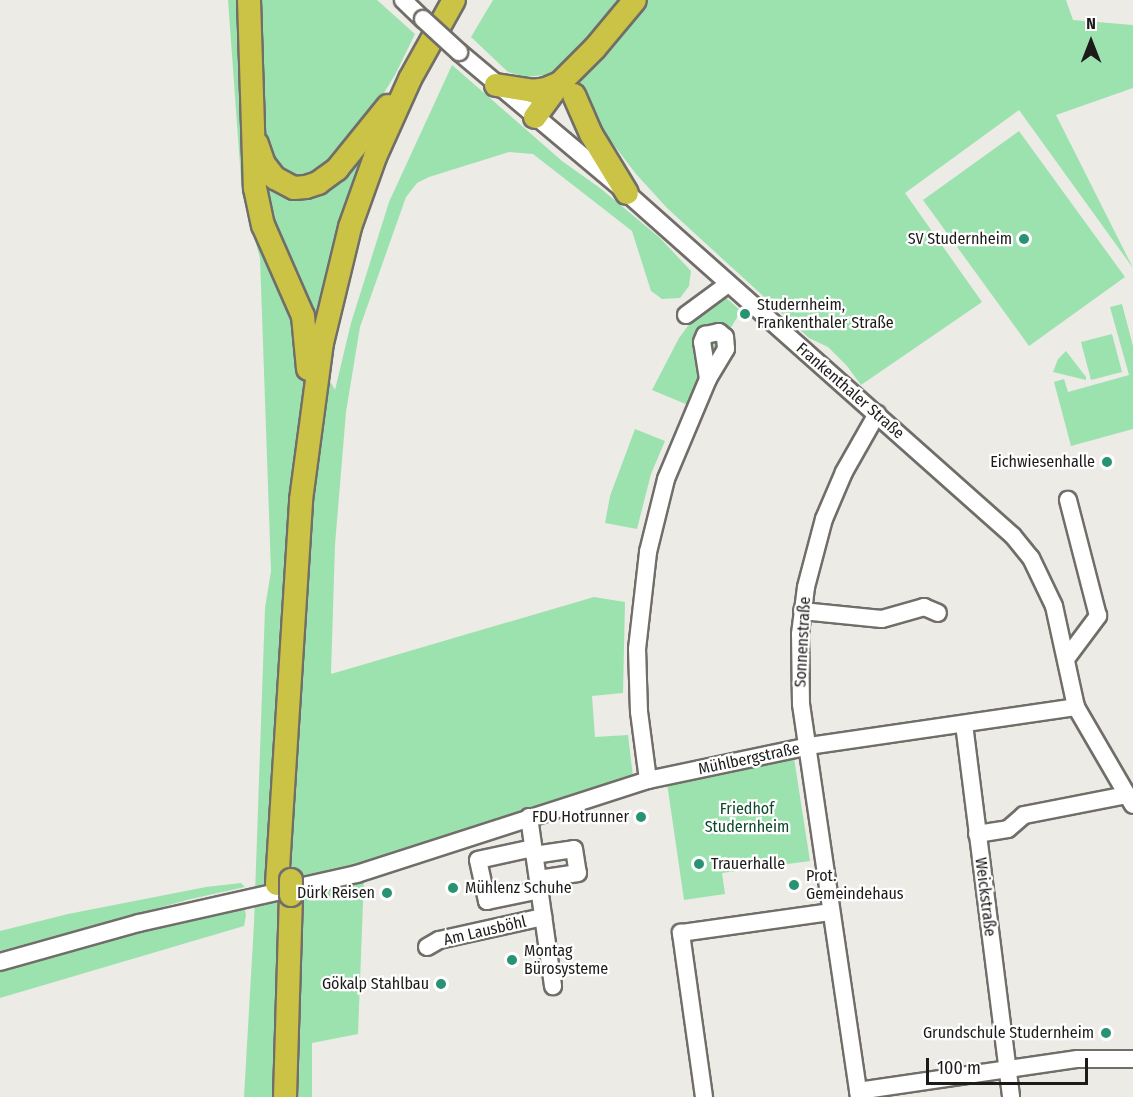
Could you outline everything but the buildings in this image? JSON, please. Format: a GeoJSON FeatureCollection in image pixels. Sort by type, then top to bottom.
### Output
{"type":"FeatureCollection","features":[{"type":"Feature","properties":{"kind":"highway"},"geometry":{"type":"LineString","coordinates":[[249,0],[255,139],[253,163],[263,225],[297,298],[307,334],[310,418]]}},
{"type":"Feature","properties":{"kind":"highway"},"geometry":{"type":"LineString","coordinates":[[285,1097],[284,889],[292,612],[310,418],[325,332],[351,227],[375,157],[410,79],[454,0]]}},
{"type":"Feature","properties":{"kind":"highway"},"geometry":{"type":"LineString","coordinates":[[271,1097],[284,889],[315,500],[336,347],[351,279],[376,196],[424,83],[471,0]]}},
{"type":"Feature","properties":{"kind":"highway"},"geometry":{"type":"LineString","coordinates":[[538,119],[567,89],[595,48],[635,0]]}},
{"type":"Feature","properties":{"kind":"highway"},"geometry":{"type":"LineString","coordinates":[[255,139],[264,164],[275,178],[294,188],[318,183],[344,161],[410,79]]}},
{"type":"Feature","properties":{"kind":"highway"},"geometry":{"type":"LineString","coordinates":[[496,85],[532,91],[567,89]]}},
{"type":"Feature","properties":{"kind":"highway"},"geometry":{"type":"LineString","coordinates":[[567,89],[627,193]]}},
{"type":"Feature","properties":{"kind":"street","name":"Frankenthaler Straße"},"geometry":{"type":"LineString","coordinates":[[403,0],[496,85],[627,193],[1013,536],[1031,558],[1054,606],[1076,707],[1130,800]]}},
{"type":"Feature","properties":{"kind":"street"},"geometry":{"type":"LineString","coordinates":[[686,315],[728,284]]}},
{"type":"Feature","properties":{"kind":"street"},"geometry":{"type":"LineString","coordinates":[[648,780],[639,712],[638,660],[639,620],[648,552],[666,479],[708,379]]}},
{"type":"Feature","properties":{"kind":"street","name":"Sonnenstraße"},"geometry":{"type":"LineString","coordinates":[[858,1094],[809,746],[801,704],[799,667],[802,611],[814,553],[824,519],[844,472],[877,414]]}},
{"type":"Feature","properties":{"kind":"street"},"geometry":{"type":"LineString","coordinates":[[1066,659],[1098,616],[1068,500]]}},
{"type":"Feature","properties":{"kind":"street"},"geometry":{"type":"LineString","coordinates":[[802,611],[882,619],[924,607],[938,613]]}},
{"type":"Feature","properties":{"kind":"street","name":"Mühlbergstraße"},"geometry":{"type":"LineString","coordinates":[[0,962],[139,923],[357,874],[648,780],[809,746],[1076,707]]}},
{"type":"Feature","properties":{"kind":"street","name":"Weickstraße"},"geometry":{"type":"LineString","coordinates":[[964,724],[1011,1097]]}},
{"type":"Feature","properties":{"kind":"street"},"geometry":{"type":"LineString","coordinates":[[978,834],[1008,829],[1024,815],[1130,800]]}},
{"type":"Feature","properties":{"kind":"street"},"geometry":{"type":"LineString","coordinates":[[529,817],[553,986]]}},
{"type":"Feature","properties":{"kind":"street"},"geometry":{"type":"LineString","coordinates":[[574,849],[578,873],[487,902],[478,860],[534,852],[574,849]]}},
{"type":"Feature","properties":{"kind":"street"},"geometry":{"type":"LineString","coordinates":[[704,1097],[681,933],[831,912]]}},
{"type":"Feature","properties":{"kind":"street","name":"Am Lausböhl"},"geometry":{"type":"LineString","coordinates":[[427,947],[439,940],[543,917]]}},
{"type":"Feature","properties":{"kind":"street"},"geometry":{"type":"LineString","coordinates":[[858,1094],[1078,1059],[1133,1059]]}},
{"type":"Feature","properties":{"kind":"green space"},"geometry":{"type":"Polygon","coordinates":[[[228,0],[244,0],[247,148],[302,333],[335,390],[351,323],[389,202],[452,65],[562,161],[600,188],[660,238],[691,271],[689,286],[680,298],[662,299],[651,291],[632,231],[533,154],[509,152],[429,177],[417,183],[406,197],[360,327],[346,412],[335,545],[331,674],[594,597],[625,602],[623,693],[592,696],[595,737],[628,735],[633,776],[588,789],[589,805],[364,877],[358,1034],[312,1043],[312,1097],[244,1097],[254,923],[265,608],[271,571],[260,258],[242,193],[228,0]]]}},
{"type":"Feature","properties":{"kind":"green space"},"geometry":{"type":"Polygon","coordinates":[[[259,0],[377,0],[415,34],[395,75],[369,117],[322,172],[298,180],[286,176],[264,144],[259,0]]]}},
{"type":"Feature","properties":{"kind":"green space"},"geometry":{"type":"Polygon","coordinates":[[[493,0],[1066,0],[1073,20],[1133,25],[1133,88],[1056,115],[1133,268],[1019,110],[905,193],[982,302],[861,385],[847,366],[828,347],[809,338],[667,208],[636,174],[595,120],[553,74],[526,77],[508,72],[471,37],[493,0]]]}},
{"type":"Feature","properties":{"kind":"green space","name":"SV Studernheim"},"geometry":{"type":"Polygon","coordinates":[[[1019,131],[1125,277],[1029,346],[923,200],[1019,131]]]}},
{"type":"Feature","properties":{"kind":"green space"},"geometry":{"type":"Polygon","coordinates":[[[363,151],[336,236],[313,325],[271,223],[262,171],[286,192],[363,151]]]}},
{"type":"Feature","properties":{"kind":"green space"},"geometry":{"type":"Polygon","coordinates":[[[724,296],[741,311],[702,375],[688,405],[652,390],[679,338],[699,311],[724,296]]]}},
{"type":"Feature","properties":{"kind":"green space"},"geometry":{"type":"Polygon","coordinates":[[[1122,304],[1133,346],[1133,429],[1071,446],[1054,382],[1064,379],[1068,392],[1129,375],[1110,307],[1122,304]]]}},
{"type":"Feature","properties":{"kind":"green space"},"geometry":{"type":"Polygon","coordinates":[[[1112,334],[1122,372],[1091,380],[1081,342],[1112,334]]]}},
{"type":"Feature","properties":{"kind":"green space"},"geometry":{"type":"Polygon","coordinates":[[[1066,351],[1086,380],[1053,372],[1058,359],[1066,351]]]}},
{"type":"Feature","properties":{"kind":"green space"},"geometry":{"type":"Polygon","coordinates":[[[635,429],[665,441],[651,474],[637,529],[605,523],[610,496],[635,429]]]}},
{"type":"Feature","properties":{"kind":"green space","name":"Friedhof Studernheim"},"geometry":{"type":"Polygon","coordinates":[[[794,758],[810,861],[722,873],[725,894],[684,900],[667,783],[794,758]]]}},
{"type":"Feature","properties":{"kind":"green space"},"geometry":{"type":"Polygon","coordinates":[[[241,883],[245,887],[191,899],[0,951],[0,931],[68,914],[206,887],[241,883]]]}},
{"type":"Feature","properties":{"kind":"green space"},"geometry":{"type":"Polygon","coordinates":[[[244,906],[246,915],[244,926],[0,998],[0,968],[101,940],[244,906]]]}},
{"type":"Feature","properties":{"kind":"place","name":"SV Studernheim"},"geometry":{"type":"Point","coordinates":[1024,239]}},
{"type":"Feature","properties":{"kind":"place","name":"Studernheim, Frankenthaler Straße"},"geometry":{"type":"Point","coordinates":[745,314]}},
{"type":"Feature","properties":{"kind":"place","name":"Eichwiesenhalle"},"geometry":{"type":"Point","coordinates":[1107,462]}},
{"type":"Feature","properties":{"kind":"place","name":"FDU Hotrunner"},"geometry":{"type":"Point","coordinates":[641,817]}},
{"type":"Feature","properties":{"kind":"place","name":"Trauerhalle"},"geometry":{"type":"Point","coordinates":[699,864]}},
{"type":"Feature","properties":{"kind":"place","name":"Prot. Gemeindehaus"},"geometry":{"type":"Point","coordinates":[794,885]}},
{"type":"Feature","properties":{"kind":"place","name":"Mühlenz Schuhe"},"geometry":{"type":"Point","coordinates":[453,888]}},
{"type":"Feature","properties":{"kind":"place","name":"Dürk Reisen"},"geometry":{"type":"Point","coordinates":[387,893]}},
{"type":"Feature","properties":{"kind":"place","name":"Montag Bürosysteme"},"geometry":{"type":"Point","coordinates":[512,960]}},
{"type":"Feature","properties":{"kind":"place","name":"Gökalp Stahlbau"},"geometry":{"type":"Point","coordinates":[441,984]}},
{"type":"Feature","properties":{"kind":"place","name":"Grundschule Studernheim"},"geometry":{"type":"Point","coordinates":[1106,1033]}}]}
